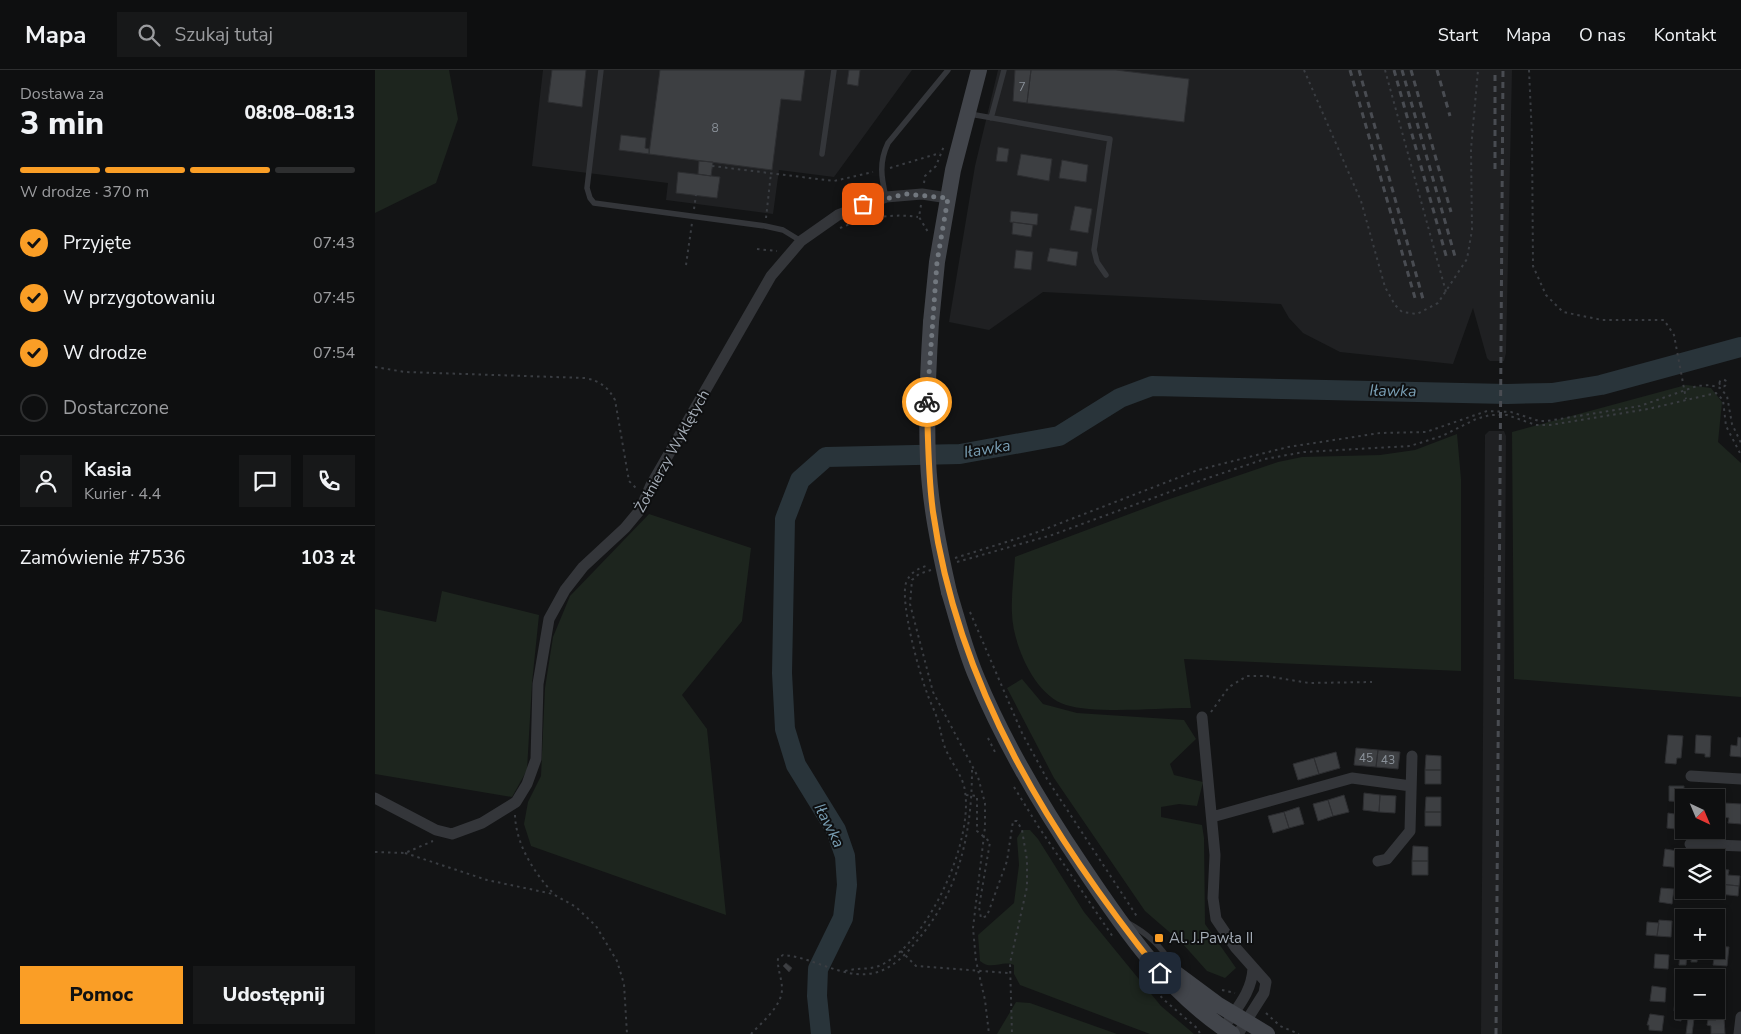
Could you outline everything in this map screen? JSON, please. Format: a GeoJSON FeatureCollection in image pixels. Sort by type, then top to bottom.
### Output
{"type":"FeatureCollection","features":[{"type":"Feature","properties":{"kind":"main road"},"geometry":{"type":"LineString","coordinates":[[979,70],[948,198],[937,262],[931,322],[927,397],[928,461],[933,511],[949,592],[976,677],[1015,758],[1061,836],[1115,916],[1171,986],[1224,1032]]}},
{"type":"Feature","properties":{"kind":"main road"},"geometry":{"type":"LineString","coordinates":[[1140,947],[1239,1024],[1267,1034]]}},
{"type":"Feature","properties":{"kind":"street","name":"Żołnierzy Wyklętych"},"geometry":{"type":"LineString","coordinates":[[452,834],[481,823],[516,802],[527,784],[536,759],[538,684],[549,619],[565,590],[583,567],[625,528],[640,510],[758,298],[787,256],[801,240],[838,215],[886,197],[923,194],[948,198]]}},
{"type":"Feature","properties":{"kind":"street"},"geometry":{"type":"LineString","coordinates":[[1202,717],[1215,855],[1213,898],[1216,919],[1235,947],[1253,968],[1263,976],[1266,988],[1239,1024],[1224,1032]]}},
{"type":"Feature","properties":{"kind":"street"},"geometry":{"type":"LineString","coordinates":[[1378,861],[1387,859],[1410,831],[1411,756]]}},
{"type":"Feature","properties":{"kind":"street"},"geometry":{"type":"LineString","coordinates":[[1691,776],[1741,779]]}},
{"type":"Feature","properties":{"kind":"street"},"geometry":{"type":"LineString","coordinates":[[1212,817],[1353,778],[1411,786]]}},
{"type":"Feature","properties":{"kind":"street"},"geometry":{"type":"LineString","coordinates":[[375,798],[436,830],[452,834]]}},
{"type":"Feature","properties":{"kind":"street"},"geometry":{"type":"LineString","coordinates":[[1690,844],[1741,846]]}},
{"type":"Feature","properties":{"kind":"street"},"geometry":{"type":"LineString","coordinates":[[1739,1034],[1741,1017]]}},
{"type":"Feature","properties":{"kind":"lane"},"geometry":{"type":"LineString","coordinates":[[601,70],[587,188],[590,198],[599,205],[765,226],[783,230],[801,240]]}},
{"type":"Feature","properties":{"kind":"lane"},"geometry":{"type":"LineString","coordinates":[[822,154],[834,70]]}},
{"type":"Feature","properties":{"kind":"lane"},"geometry":{"type":"LineString","coordinates":[[886,197],[881,171],[882,157],[889,143],[948,70]]}},
{"type":"Feature","properties":{"kind":"lane"},"geometry":{"type":"LineString","coordinates":[[991,118],[1005,70]]}},
{"type":"Feature","properties":{"kind":"lane"},"geometry":{"type":"LineString","coordinates":[[968,113],[1109,139],[1094,250],[1097,262],[1106,275]]}},
{"type":"Feature","properties":{"kind":"lane"},"geometry":{"type":"LineString","coordinates":[[1115,916],[1145,933],[1167,956],[1179,976]]}},
{"type":"Feature","properties":{"kind":"path"},"geometry":{"type":"LineString","coordinates":[[1304,70],[1350,171],[1361,201],[1385,288],[1395,305],[1402,312],[1417,314],[1438,303],[1467,259],[1471,230],[1471,149],[1479,70]]}},
{"type":"Feature","properties":{"kind":"path"},"geometry":{"type":"LineString","coordinates":[[1385,70],[1422,199],[1445,292]]}},
{"type":"Feature","properties":{"kind":"path"},"geometry":{"type":"LineString","coordinates":[[1529,70],[1533,136],[1533,266],[1546,295],[1563,312],[1602,320],[1664,320],[1673,335],[1686,399]]}},
{"type":"Feature","properties":{"kind":"path"},"geometry":{"type":"LineString","coordinates":[[712,166],[834,181],[881,171],[941,153]]}},
{"type":"Feature","properties":{"kind":"path"},"geometry":{"type":"LineString","coordinates":[[765,226],[771,173]]}},
{"type":"Feature","properties":{"kind":"path"},"geometry":{"type":"LineString","coordinates":[[686,266],[696,195]]}},
{"type":"Feature","properties":{"kind":"path"},"geometry":{"type":"LineString","coordinates":[[838,229],[873,218],[906,215],[919,217]]}},
{"type":"Feature","properties":{"kind":"path"},"geometry":{"type":"LineString","coordinates":[[757,249],[781,252],[787,256]]}},
{"type":"Feature","properties":{"kind":"path"},"geometry":{"type":"LineString","coordinates":[[375,367],[405,372],[597,380],[609,388],[615,400],[629,481],[636,489],[647,495]]}},
{"type":"Feature","properties":{"kind":"path"},"geometry":{"type":"LineString","coordinates":[[953,558],[1035,533],[1198,470],[1288,447],[1380,432],[1426,432],[1487,411],[1511,412],[1539,421],[1565,418],[1640,406],[1704,384],[1721,387],[1727,396],[1732,424],[1741,444]]}},
{"type":"Feature","properties":{"kind":"path"},"geometry":{"type":"LineString","coordinates":[[953,563],[1052,535],[1213,476],[1274,457],[1304,452],[1410,446],[1442,436],[1476,419],[1490,415],[1507,415],[1543,426],[1648,409],[1711,392],[1720,395],[1729,432],[1741,455]]}},
{"type":"Feature","properties":{"kind":"path"},"geometry":{"type":"LineString","coordinates":[[845,970],[876,967],[885,963],[900,951],[922,926],[948,880],[963,830],[966,795],[961,778],[946,750],[938,720],[926,692],[905,606],[905,589],[909,576],[921,567],[935,563]]}},
{"type":"Feature","properties":{"kind":"path"},"geometry":{"type":"LineString","coordinates":[[936,568],[922,572],[912,580],[910,604],[933,692],[982,786],[985,803],[984,835],[973,928],[989,1034]]}},
{"type":"Feature","properties":{"kind":"path"},"geometry":{"type":"LineString","coordinates":[[968,606],[1022,733],[1070,814],[1133,913],[1143,923]]}},
{"type":"Feature","properties":{"kind":"path"},"geometry":{"type":"LineString","coordinates":[[1203,733],[1213,707],[1229,687],[1247,676],[1266,676],[1309,683],[1372,682]]}},
{"type":"Feature","properties":{"kind":"path"},"geometry":{"type":"LineString","coordinates":[[751,1034],[773,1010],[780,998],[782,990],[777,966],[778,958],[783,955],[845,970],[856,975],[878,972],[894,964],[905,955],[930,925],[947,898],[956,877],[967,841],[972,795],[972,767]]}},
{"type":"Feature","properties":{"kind":"path"},"geometry":{"type":"LineString","coordinates":[[966,795],[978,798],[977,831],[990,842],[978,912],[983,919],[987,916],[1007,861],[1013,821],[1017,821],[1022,830],[1027,860],[1027,887],[1009,973],[1012,1034]]}},
{"type":"Feature","properties":{"kind":"path"},"geometry":{"type":"LineString","coordinates":[[516,802],[515,822],[526,856],[534,871],[553,894],[586,915],[610,947],[624,984],[627,1034]]}},
{"type":"Feature","properties":{"kind":"path"},"geometry":{"type":"LineString","coordinates":[[405,853],[452,834]]}},
{"type":"Feature","properties":{"kind":"path"},"geometry":{"type":"LineString","coordinates":[[375,852],[405,853],[480,878],[553,894]]}},
{"type":"Feature","properties":{"kind":"path"},"geometry":{"type":"LineString","coordinates":[[900,951],[916,966],[1009,973]]}},
{"type":"Feature","properties":{"kind":"path"},"geometry":{"type":"LineString","coordinates":[[1220,989],[1238,994]]}},
{"type":"Feature","properties":{"kind":"path"},"geometry":{"type":"LineString","coordinates":[[1261,1008],[1281,1026],[1299,1034]]}},
{"type":"Feature","properties":{"kind":"shaded area"},"geometry":{"type":"Polygon","coordinates":[[[375,70],[449,70],[458,119],[436,183],[375,213],[375,70]]]}},
{"type":"Feature","properties":{"kind":"shaded area"},"geometry":{"type":"Polygon","coordinates":[[[543,70],[912,70],[834,177],[779,170],[773,214],[666,200],[668,183],[532,166],[543,70]]]}},
{"type":"Feature","properties":{"kind":"shaded area"},"geometry":{"type":"Polygon","coordinates":[[[998,70],[1512,70],[1506,353],[1504,361],[1490,361],[1487,358],[1473,308],[1453,364],[1340,352],[1303,333],[1289,318],[1281,304],[1043,292],[989,330],[949,322],[975,166],[998,70]]]}},
{"type":"Feature","properties":{"kind":"shaded area"},"geometry":{"type":"Polygon","coordinates":[[[1686,385],[1711,388],[1722,402],[1718,442],[1741,463],[1741,697],[1514,679],[1512,432],[1686,385]]]}},
{"type":"Feature","properties":{"kind":"shaded area"},"geometry":{"type":"Polygon","coordinates":[[[1489,431],[1504,431],[1506,436],[1502,1034],[1481,1034],[1485,435],[1489,431]]]}},
{"type":"Feature","properties":{"kind":"shaded area"},"geometry":{"type":"Polygon","coordinates":[[[1457,434],[1461,479],[1461,671],[1184,659],[1191,708],[1110,710],[1079,708],[1066,705],[1044,691],[1027,667],[1013,626],[1012,600],[1015,557],[1164,501],[1278,462],[1302,457],[1380,455],[1415,450],[1457,434]]]}},
{"type":"Feature","properties":{"kind":"shaded area"},"geometry":{"type":"Polygon","coordinates":[[[649,514],[751,548],[742,621],[682,695],[707,729],[726,915],[531,846],[524,824],[528,802],[541,776],[545,688],[553,637],[570,596],[649,514]]]}},
{"type":"Feature","properties":{"kind":"shaded area"},"geometry":{"type":"Polygon","coordinates":[[[442,591],[539,615],[532,683],[527,770],[512,797],[375,774],[375,609],[436,622],[442,591]]]}},
{"type":"Feature","properties":{"kind":"shaded area"},"geometry":{"type":"Polygon","coordinates":[[[1022,679],[1043,704],[1077,713],[1184,720],[1196,739],[1170,764],[1174,775],[1203,782],[1197,806],[1179,804],[1161,807],[1161,817],[1202,825],[1204,838],[1205,924],[1236,968],[1225,978],[1207,971],[1182,943],[1145,911],[1054,778],[1007,688],[1022,679]]]}},
{"type":"Feature","properties":{"kind":"shaded area"},"geometry":{"type":"Polygon","coordinates":[[[1022,830],[1030,830],[1038,839],[1084,912],[1161,1006],[1194,1034],[1150,1034],[1020,985],[1014,974],[1014,965],[988,965],[980,961],[978,935],[1014,903],[1019,865],[1017,838],[1022,830]]]}},
{"type":"Feature","properties":{"kind":"shaded area"},"geometry":{"type":"Polygon","coordinates":[[[1016,1002],[1030,1003],[1117,1034],[997,1034],[1016,1002]]]}},
{"type":"Feature","properties":{"kind":"building"},"geometry":{"type":"Polygon","coordinates":[[[552,70],[586,70],[582,107],[548,102],[552,70]]]}},
{"type":"Feature","properties":{"kind":"building"},"geometry":{"type":"Polygon","coordinates":[[[660,70],[805,70],[801,101],[781,99],[772,170],[649,154],[660,70]]]}},
{"type":"Feature","properties":{"kind":"building"},"geometry":{"type":"Polygon","coordinates":[[[849,70],[860,70],[858,86],[847,84],[849,70]]]}},
{"type":"Feature","properties":{"kind":"building"},"geometry":{"type":"Polygon","coordinates":[[[1015,70],[1031,70],[1027,103],[1013,101],[1015,70]]]}},
{"type":"Feature","properties":{"kind":"building"},"geometry":{"type":"Polygon","coordinates":[[[1031,70],[1116,70],[1189,79],[1184,122],[1027,103],[1031,70]]]}},
{"type":"Feature","properties":{"kind":"building"},"geometry":{"type":"Polygon","coordinates":[[[621,135],[646,138],[645,148],[649,149],[649,154],[619,150],[621,135]]]}},
{"type":"Feature","properties":{"kind":"building"},"geometry":{"type":"Polygon","coordinates":[[[998,147],[1009,149],[1007,162],[996,161],[998,147]]]}},
{"type":"Feature","properties":{"kind":"building"},"geometry":{"type":"Polygon","coordinates":[[[1021,154],[1052,159],[1049,181],[1017,175],[1021,154]]]}},
{"type":"Feature","properties":{"kind":"building"},"geometry":{"type":"Polygon","coordinates":[[[1062,160],[1088,165],[1086,182],[1059,178],[1062,160]]]}},
{"type":"Feature","properties":{"kind":"building"},"geometry":{"type":"Polygon","coordinates":[[[699,161],[713,162],[711,176],[698,174],[699,161]]]}},
{"type":"Feature","properties":{"kind":"building"},"geometry":{"type":"Polygon","coordinates":[[[678,172],[720,177],[717,198],[676,193],[678,172]]]}},
{"type":"Feature","properties":{"kind":"building"},"geometry":{"type":"Polygon","coordinates":[[[1075,206],[1092,209],[1088,233],[1070,230],[1075,206]]]}},
{"type":"Feature","properties":{"kind":"building"},"geometry":{"type":"Polygon","coordinates":[[[1011,211],[1038,214],[1037,225],[1010,222],[1011,211]]]}},
{"type":"Feature","properties":{"kind":"building"},"geometry":{"type":"Polygon","coordinates":[[[1013,222],[1033,225],[1031,237],[1012,234],[1013,222]]]}},
{"type":"Feature","properties":{"kind":"building"},"geometry":{"type":"Polygon","coordinates":[[[1050,248],[1078,252],[1076,266],[1047,261],[1050,248]]]}},
{"type":"Feature","properties":{"kind":"building"},"geometry":{"type":"Polygon","coordinates":[[[1016,250],[1033,252],[1031,270],[1014,268],[1016,250]]]}},
{"type":"Feature","properties":{"kind":"building"},"geometry":{"type":"Polygon","coordinates":[[[1668,735],[1683,736],[1681,758],[1677,758],[1676,764],[1665,763],[1668,735]]]}},
{"type":"Feature","properties":{"kind":"building"},"geometry":{"type":"Polygon","coordinates":[[[1696,735],[1711,736],[1710,757],[1705,757],[1705,754],[1695,753],[1696,735]]]}},
{"type":"Feature","properties":{"kind":"building"},"geometry":{"type":"Polygon","coordinates":[[[1738,737],[1741,738],[1741,757],[1730,756],[1731,745],[1737,746],[1738,737]]]}},
{"type":"Feature","properties":{"kind":"building"},"geometry":{"type":"Polygon","coordinates":[[[1356,748],[1378,750],[1376,767],[1354,765],[1356,748]]]}},
{"type":"Feature","properties":{"kind":"building"},"geometry":{"type":"Polygon","coordinates":[[[1378,750],[1400,752],[1398,769],[1376,767],[1378,750]]]}},
{"type":"Feature","properties":{"kind":"building"},"geometry":{"type":"Polygon","coordinates":[[[1336,752],[1340,768],[1319,774],[1314,758],[1336,752]]]}},
{"type":"Feature","properties":{"kind":"building"},"geometry":{"type":"Polygon","coordinates":[[[1426,755],[1441,756],[1441,770],[1425,770],[1426,755]]]}},
{"type":"Feature","properties":{"kind":"building"},"geometry":{"type":"Polygon","coordinates":[[[1314,758],[1319,774],[1298,780],[1293,764],[1314,758]]]}},
{"type":"Feature","properties":{"kind":"building"},"geometry":{"type":"Polygon","coordinates":[[[1425,770],[1441,770],[1441,784],[1425,784],[1425,770]]]}},
{"type":"Feature","properties":{"kind":"building"},"geometry":{"type":"Polygon","coordinates":[[[1669,786],[1684,786],[1684,789],[1675,789],[1675,801],[1669,801],[1669,786]]]}},
{"type":"Feature","properties":{"kind":"building"},"geometry":{"type":"Polygon","coordinates":[[[1364,793],[1380,795],[1379,812],[1363,810],[1364,793]]]}},
{"type":"Feature","properties":{"kind":"building"},"geometry":{"type":"Polygon","coordinates":[[[1344,795],[1349,812],[1333,816],[1328,800],[1344,795]]]}},
{"type":"Feature","properties":{"kind":"building"},"geometry":{"type":"Polygon","coordinates":[[[1380,795],[1396,796],[1395,813],[1379,812],[1380,795]]]}},
{"type":"Feature","properties":{"kind":"building"},"geometry":{"type":"Polygon","coordinates":[[[1426,797],[1441,797],[1441,812],[1425,812],[1426,797]]]}},
{"type":"Feature","properties":{"kind":"building"},"geometry":{"type":"Polygon","coordinates":[[[1328,800],[1333,816],[1318,821],[1313,804],[1328,800]]]}},
{"type":"Feature","properties":{"kind":"building"},"geometry":{"type":"Polygon","coordinates":[[[1725,803],[1741,804],[1741,824],[1728,823],[1729,818],[1725,817],[1725,803]]]}},
{"type":"Feature","properties":{"kind":"building"},"geometry":{"type":"Polygon","coordinates":[[[1299,807],[1304,824],[1289,828],[1284,812],[1299,807]]]}},
{"type":"Feature","properties":{"kind":"building"},"geometry":{"type":"Polygon","coordinates":[[[1284,812],[1289,828],[1273,833],[1268,816],[1284,812]]]}},
{"type":"Feature","properties":{"kind":"building"},"geometry":{"type":"Polygon","coordinates":[[[1425,812],[1441,812],[1441,826],[1425,826],[1425,812]]]}},
{"type":"Feature","properties":{"kind":"building"},"geometry":{"type":"Polygon","coordinates":[[[1668,813],[1675,814],[1675,829],[1667,828],[1668,813]]]}},
{"type":"Feature","properties":{"kind":"building"},"geometry":{"type":"Polygon","coordinates":[[[1413,846],[1428,847],[1428,861],[1412,861],[1413,846]]]}},
{"type":"Feature","properties":{"kind":"building"},"geometry":{"type":"Polygon","coordinates":[[[1665,849],[1675,851],[1675,867],[1663,866],[1665,849]]]}},
{"type":"Feature","properties":{"kind":"building"},"geometry":{"type":"Polygon","coordinates":[[[1412,861],[1428,861],[1428,875],[1412,875],[1412,861]]]}},
{"type":"Feature","properties":{"kind":"building"},"geometry":{"type":"Polygon","coordinates":[[[1725,869],[1729,870],[1728,875],[1740,876],[1739,886],[1725,885],[1725,869]]]}},
{"type":"Feature","properties":{"kind":"building"},"geometry":{"type":"Polygon","coordinates":[[[1725,885],[1739,886],[1738,896],[1725,895],[1725,885]]]}},
{"type":"Feature","properties":{"kind":"building"},"geometry":{"type":"Polygon","coordinates":[[[1661,888],[1674,889],[1672,904],[1659,902],[1661,888]]]}},
{"type":"Feature","properties":{"kind":"building"},"geometry":{"type":"Polygon","coordinates":[[[1659,920],[1672,921],[1671,937],[1657,936],[1659,920]]]}},
{"type":"Feature","properties":{"kind":"building"},"geometry":{"type":"Polygon","coordinates":[[[1647,922],[1659,923],[1657,936],[1646,935],[1647,922]]]}},
{"type":"Feature","properties":{"kind":"building"},"geometry":{"type":"Polygon","coordinates":[[[1725,947],[1729,947],[1727,966],[1713,965],[1714,959],[1725,959],[1725,947]]]}},
{"type":"Feature","properties":{"kind":"building"},"geometry":{"type":"Polygon","coordinates":[[[1655,954],[1669,955],[1668,969],[1654,968],[1655,954]]]}},
{"type":"Feature","properties":{"kind":"building"},"geometry":{"type":"Polygon","coordinates":[[[1680,959],[1687,959],[1686,965],[1679,965],[1680,959]]]}},
{"type":"Feature","properties":{"kind":"building"},"geometry":{"type":"Polygon","coordinates":[[[1691,959],[1697,959],[1697,962],[1691,962],[1691,959]]]}},
{"type":"Feature","properties":{"kind":"building"},"geometry":{"type":"Polygon","coordinates":[[[786,963],[792,968],[789,972],[783,966],[786,963]]]}},
{"type":"Feature","properties":{"kind":"building"},"geometry":{"type":"Polygon","coordinates":[[[1652,986],[1666,988],[1665,1002],[1650,1001],[1652,986]]]}},
{"type":"Feature","properties":{"kind":"building"},"geometry":{"type":"Polygon","coordinates":[[[1650,1014],[1664,1016],[1662,1031],[1649,1030],[1649,1025],[1647,1025],[1650,1014]]]}},
{"type":"Feature","properties":{"kind":"building"},"geometry":{"type":"Polygon","coordinates":[[[1688,1019],[1694,1019],[1692,1034],[1686,1034],[1688,1019]]]}},
{"type":"Feature","properties":{"kind":"building"},"geometry":{"type":"Polygon","coordinates":[[[1724,1019],[1725,1034],[1711,1034],[1711,1026],[1707,1025],[1708,1020],[1724,1019]]]}},
{"type":"Feature","properties":{"kind":"waterway","name":"Iławka"},"geometry":{"type":"LineString","coordinates":[[821,1034],[817,996],[818,969],[843,918],[847,885],[845,856],[836,830],[796,765],[785,729],[782,673],[785,519],[800,480],[826,457],[960,454],[1059,436],[1120,398],[1152,386],[1507,394],[1552,393],[1601,385],[1741,347]]}},
{"type":"Feature","properties":{"kind":"railway"},"geometry":{"type":"LineString","coordinates":[[1350,70],[1415,298]]}},
{"type":"Feature","properties":{"kind":"railway"},"geometry":{"type":"LineString","coordinates":[[1359,70],[1423,299]]}},
{"type":"Feature","properties":{"kind":"railway"},"geometry":{"type":"LineString","coordinates":[[1394,70],[1447,259]]}},
{"type":"Feature","properties":{"kind":"railway"},"geometry":{"type":"LineString","coordinates":[[1402,70],[1456,260]]}},
{"type":"Feature","properties":{"kind":"railway"},"geometry":{"type":"LineString","coordinates":[[1411,70],[1451,212]]}},
{"type":"Feature","properties":{"kind":"railway"},"geometry":{"type":"LineString","coordinates":[[1437,70],[1450,116]]}},
{"type":"Feature","properties":{"kind":"railway"},"geometry":{"type":"LineString","coordinates":[[1495,70],[1495,169]]}},
{"type":"Feature","properties":{"kind":"railway"},"geometry":{"type":"LineString","coordinates":[[1496,1034],[1503,70]]}},
{"type":"Feature","properties":{"kind":"way so far"},"geometry":{"type":"LineString","coordinates":[[863,204],[886,197],[906,194],[923,194],[948,198],[937,262],[931,322],[927,402]]}},
{"type":"Feature","properties":{"kind":"place","name":"Al. J.Pawła II"},"geometry":{"type":"Point","coordinates":[1159,938]}},
{"type":"Feature","properties":{"kind":"route"},"geometry":{"type":"LineString","coordinates":[[927,402],[928,461],[933,511],[940,552],[949,592],[976,677],[1024,775],[1057,829],[1115,916],[1160,973]]}}]}
